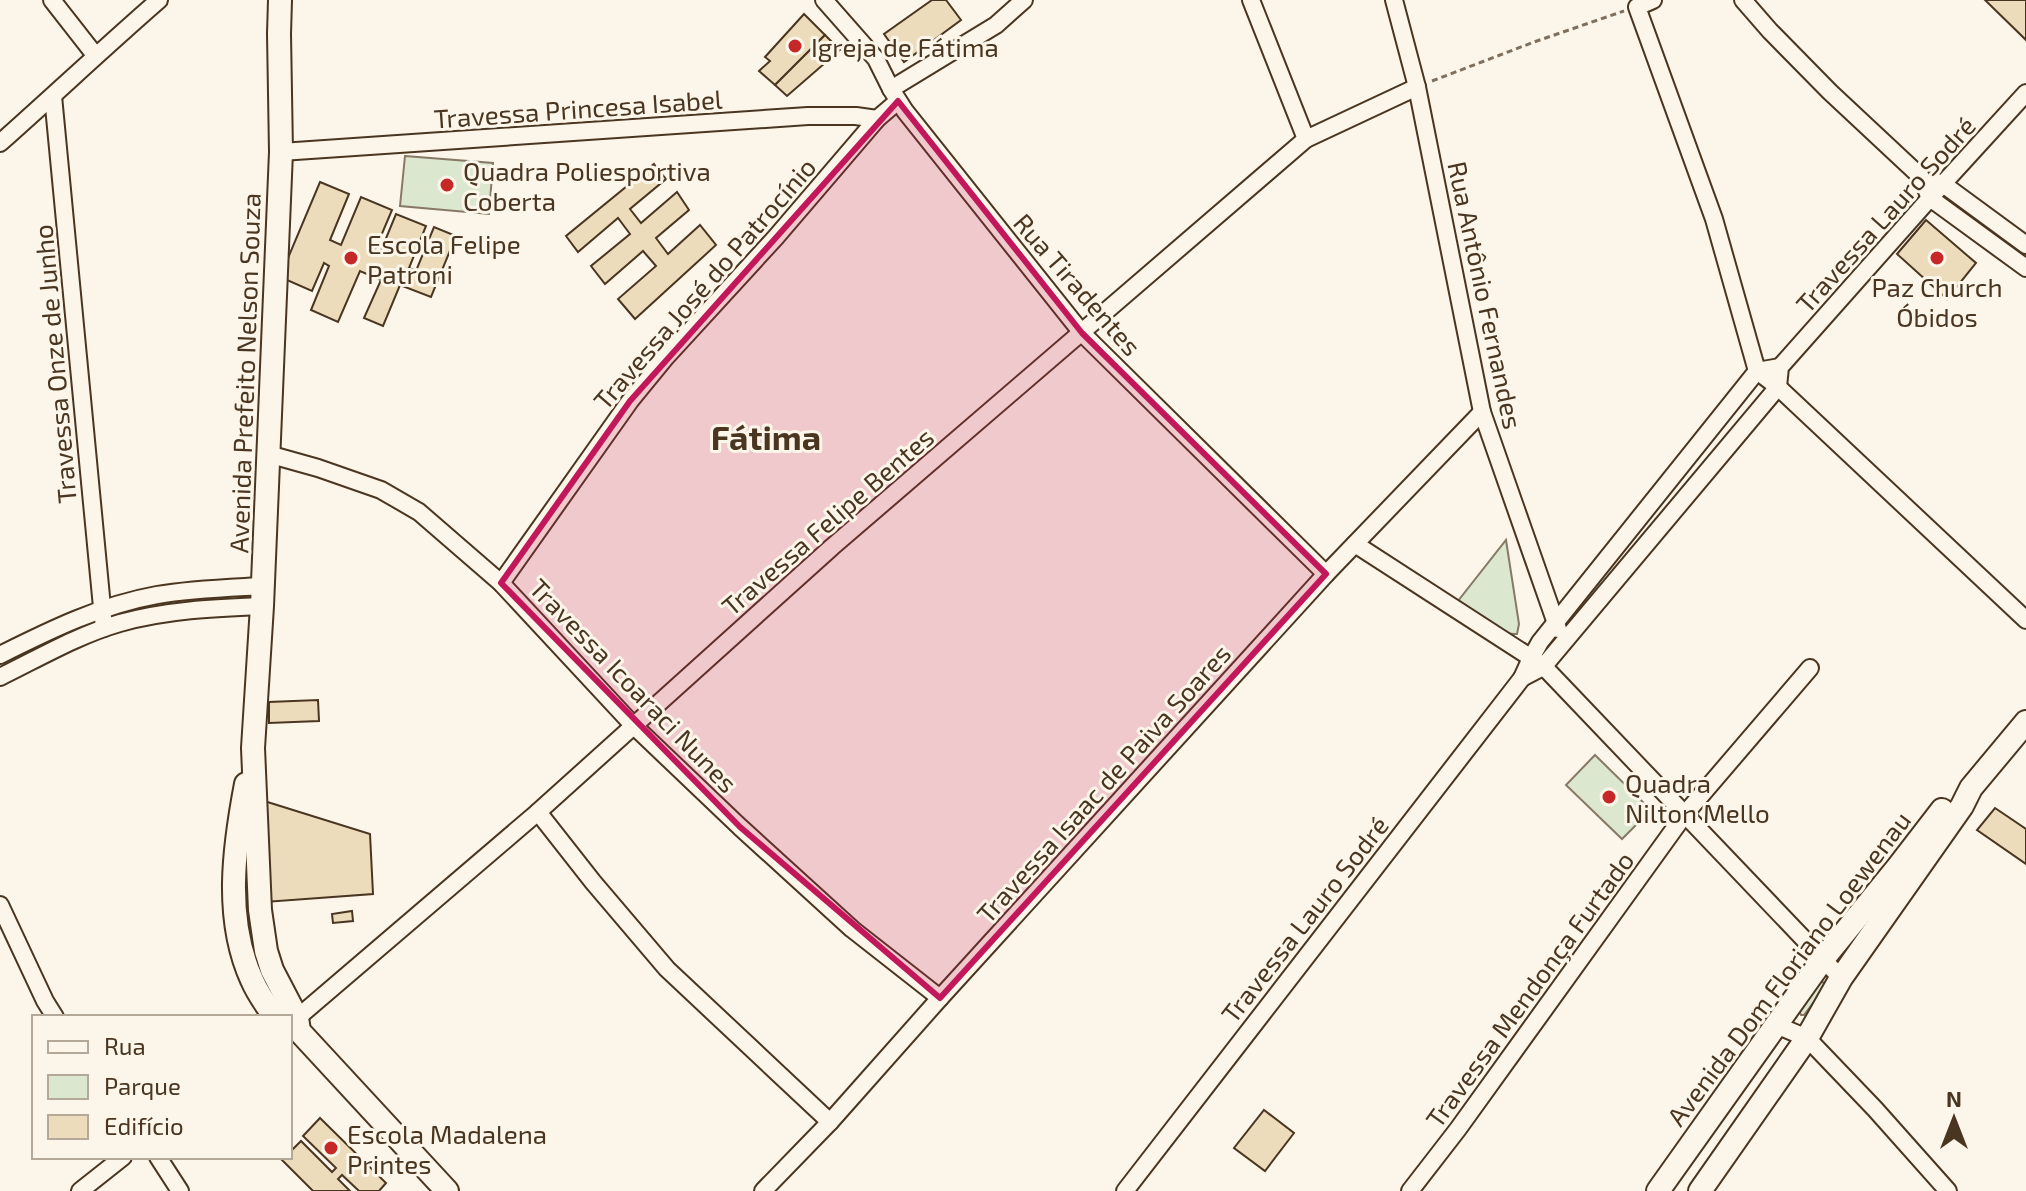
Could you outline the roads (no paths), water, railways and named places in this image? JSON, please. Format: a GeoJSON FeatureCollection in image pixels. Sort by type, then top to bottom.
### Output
{"type":"FeatureCollection","features":[{"type":"Feature","properties":{"kind":"street"},"geometry":{"type":"LineString","coordinates":[[52,0],[95,55]]}},
{"type":"Feature","properties":{"kind":"street"},"geometry":{"type":"LineString","coordinates":[[0,143],[159,0]]}},
{"type":"Feature","properties":{"kind":"street","name":"Avenida Prefeito Nelson Souza"},"geometry":{"type":"LineString","coordinates":[[280,0],[281,152],[262,596],[253,748],[237,832],[234,898],[238,930],[251,978],[261,998],[280,1015]]}},
{"type":"Feature","properties":{"kind":"street","name":"Rua Tiradentes"},"geometry":{"type":"LineString","coordinates":[[824,0],[876,59],[895,95],[1082,333],[1326,574]]}},
{"type":"Feature","properties":{"kind":"street","name":"Travessa José do Patrocínio"},"geometry":{"type":"LineString","coordinates":[[501,583],[630,401],[776,237],[895,95],[996,25],[1024,0]]}},
{"type":"Feature","properties":{"kind":"street"},"geometry":{"type":"LineString","coordinates":[[1251,0],[1306,139]]}},
{"type":"Feature","properties":{"kind":"street","name":"Rua Antônio Fernandes"},"geometry":{"type":"LineString","coordinates":[[1394,0],[1417,87],[1482,412],[1563,641]]}},
{"type":"Feature","properties":{"kind":"street"},"geometry":{"type":"LineString","coordinates":[[1743,0],[1830,92],[1921,177],[1930,198],[2026,268]]}},
{"type":"Feature","properties":{"kind":"street"},"geometry":{"type":"LineString","coordinates":[[1645,3],[1714,219],[1757,371],[1778,387],[2026,620]]}},
{"type":"Feature","properties":{"kind":"street","name":"Travessa Felipe Bentes"},"geometry":{"type":"LineString","coordinates":[[292,1022],[538,812],[832,547],[1306,139],[1417,87]]}},
{"type":"Feature","properties":{"kind":"street","name":"Travessa Lauro Sodré"},"geometry":{"type":"LineString","coordinates":[[1780,367],[2026,93]]}},
{"type":"Feature","properties":{"kind":"street","name":"Travessa Onze de Junho"},"geometry":{"type":"LineString","coordinates":[[53,96],[104,628]]}},
{"type":"Feature","properties":{"kind":"street","name":"Travessa Princesa Isabel"},"geometry":{"type":"LineString","coordinates":[[281,152],[808,116],[877,119]]}},
{"type":"Feature","properties":{"kind":"street"},"geometry":{"type":"LineString","coordinates":[[1921,177],[1943,184],[2026,245]]}},
{"type":"Feature","properties":{"kind":"street"},"geometry":{"type":"LineString","coordinates":[[1537,662],[1540,642],[1757,371],[1780,367],[1778,387]]}},
{"type":"Feature","properties":{"kind":"street","name":"Travessa Lauro Sodré"},"geometry":{"type":"LineString","coordinates":[[1125,1191],[1522,678],[1563,641],[1778,387]]}},
{"type":"Feature","properties":{"kind":"street","name":"Travessa Isaac de Paiva Soares"},"geometry":{"type":"LineString","coordinates":[[763,1191],[830,1122],[1326,574],[1482,412]]}},
{"type":"Feature","properties":{"kind":"street","name":"Travessa Icoaraci Nunes"},"geometry":{"type":"LineString","coordinates":[[268,454],[381,490],[419,512],[501,583],[633,725],[740,827],[852,929],[940,998]]}},
{"type":"Feature","properties":{"kind":"street"},"geometry":{"type":"LineString","coordinates":[[1355,544],[1537,662],[1841,978]]}},
{"type":"Feature","properties":{"kind":"street"},"geometry":{"type":"LineString","coordinates":[[0,655],[74,620],[157,595],[262,596]]}},
{"type":"Feature","properties":{"kind":"street"},"geometry":{"type":"LineString","coordinates":[[0,677],[104,628],[163,613],[262,596]]}},
{"type":"Feature","properties":{"kind":"street","name":"Travessa Mendonça Furtado"},"geometry":{"type":"LineString","coordinates":[[1410,1191],[1467,1117],[1685,814],[1810,668]]}},
{"type":"Feature","properties":{"kind":"street","name":"Avenida Dom Floriano Loewenau"},"geometry":{"type":"LineString","coordinates":[[1700,1191],[1807,1038],[1841,978],[1962,806],[1971,788],[2026,722]]}},
{"type":"Feature","properties":{"kind":"street","name":"Avenida Dom Floriano Loewenau"},"geometry":{"type":"LineString","coordinates":[[1658,1191],[1823,959],[1951,798],[1971,788]]}},
{"type":"Feature","properties":{"kind":"street"},"geometry":{"type":"LineString","coordinates":[[538,812],[667,969],[830,1122]]}},
{"type":"Feature","properties":{"kind":"street"},"geometry":{"type":"LineString","coordinates":[[0,905],[54,1015]]}},
{"type":"Feature","properties":{"kind":"street"},"geometry":{"type":"LineString","coordinates":[[1776,1025],[1807,1038],[1948,1191]]}},
{"type":"Feature","properties":{"kind":"street","name":"Avenida Prefeito Nelson Souza"},"geometry":{"type":"LineString","coordinates":[[292,1026],[447,1191]]}},
{"type":"Feature","properties":{"kind":"street"},"geometry":{"type":"LineString","coordinates":[[80,1191],[120,1159]]}},
{"type":"Feature","properties":{"kind":"street"},"geometry":{"type":"LineString","coordinates":[[159,1159],[180,1191]]}},
{"type":"Feature","properties":{"kind":"place","name":"Igreja de Fátima"},"geometry":{"type":"Point","coordinates":[795,46]}},
{"type":"Feature","properties":{"kind":"place","name":"Quadra Poliesportiva Coberta"},"geometry":{"type":"Point","coordinates":[447,185]}},
{"type":"Feature","properties":{"kind":"place","name":"Escola Felipe Patroni"},"geometry":{"type":"Point","coordinates":[351,258]}},
{"type":"Feature","properties":{"kind":"place","name":"Paz Church Óbidos"},"geometry":{"type":"Point","coordinates":[1937,258]}},
{"type":"Feature","properties":{"kind":"place","name":"Quadra Nilton Mello"},"geometry":{"type":"Point","coordinates":[1609,797]}},
{"type":"Feature","properties":{"kind":"place","name":"Escola Madalena Printes"},"geometry":{"type":"Point","coordinates":[331,1148]}},
{"type":"Feature","properties":{"kind":"district","name":"Fátima"},"geometry":{"type":"Point","coordinates":[766,436]}}]}
